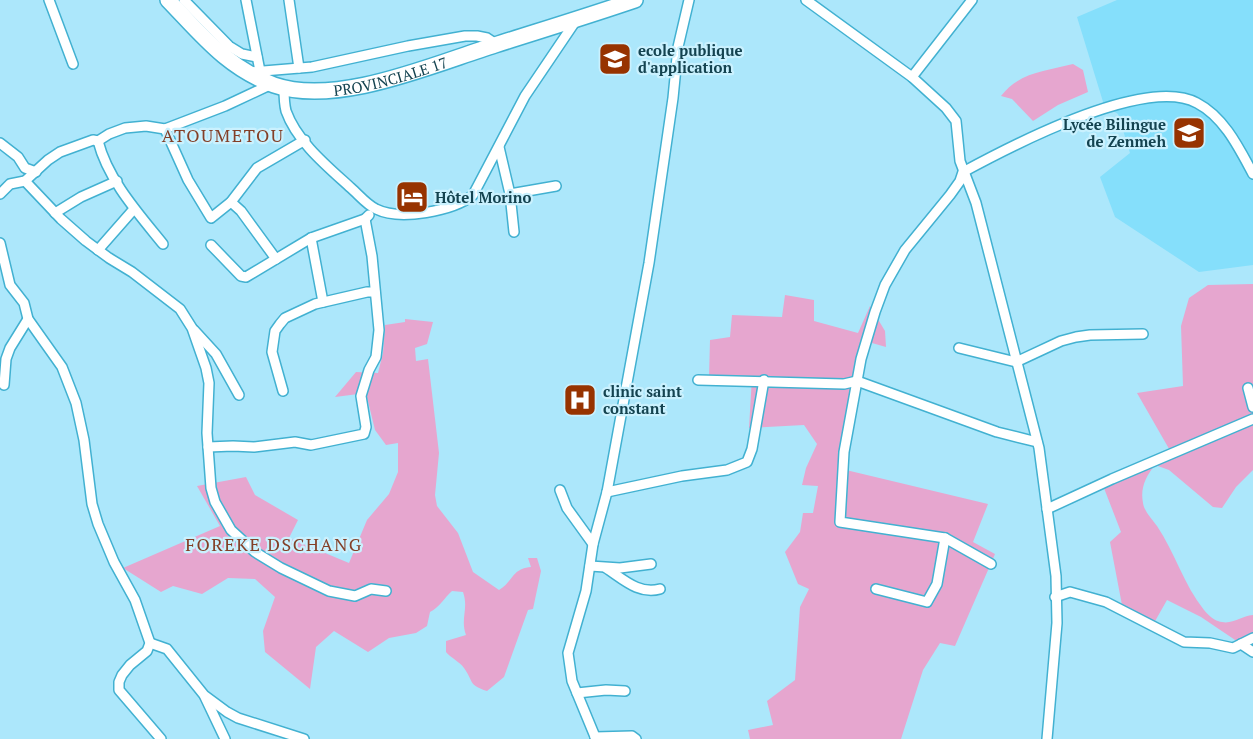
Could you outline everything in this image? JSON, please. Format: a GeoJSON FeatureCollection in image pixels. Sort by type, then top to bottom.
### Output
{"type":"FeatureCollection","features":[{"type":"Feature","properties":{"kind":"main road","name":"PROVINCIALE 17"},"geometry":{"type":"LineString","coordinates":[[168,0],[223,58],[278,86],[329,91],[381,81],[635,0]]}},
{"type":"Feature","properties":{"kind":"street"},"geometry":{"type":"LineString","coordinates":[[49,0],[73,64]]}},
{"type":"Feature","properties":{"kind":"street"},"geometry":{"type":"LineString","coordinates":[[184,0],[229,46],[243,54],[257,57]]}},
{"type":"Feature","properties":{"kind":"street"},"geometry":{"type":"LineString","coordinates":[[246,0],[257,57],[254,72],[299,68],[465,36],[487,38],[496,44]]}},
{"type":"Feature","properties":{"kind":"street"},"geometry":{"type":"LineString","coordinates":[[289,0],[299,68]]}},
{"type":"Feature","properties":{"kind":"street"},"geometry":{"type":"LineString","coordinates":[[636,739],[632,736],[596,738],[572,681],[568,653],[586,591],[593,544],[607,492],[649,263],[673,98],[678,47],[689,0]]}},
{"type":"Feature","properties":{"kind":"street"},"geometry":{"type":"LineString","coordinates":[[806,0],[912,77],[946,108],[956,121],[960,161],[976,203],[1037,442],[1047,509],[1056,576],[1057,623],[1047,739]]}},
{"type":"Feature","properties":{"kind":"street"},"geometry":{"type":"LineString","coordinates":[[912,77],[972,0]]}},
{"type":"Feature","properties":{"kind":"street"},"geometry":{"type":"LineString","coordinates":[[0,194],[10,184],[25,181],[60,152],[93,140],[98,141],[125,128],[147,126],[165,129],[278,86],[287,112],[305,140],[322,161],[375,209],[402,215],[436,211],[466,201],[478,188],[525,96],[577,20]]}},
{"type":"Feature","properties":{"kind":"street"},"geometry":{"type":"LineString","coordinates":[[991,564],[945,538],[840,522],[844,452],[861,359],[885,285],[905,250],[955,188],[963,172],[1011,147],[1110,106],[1140,98],[1175,96],[1196,102],[1210,111],[1233,138],[1253,174]]}},
{"type":"Feature","properties":{"kind":"street"},"geometry":{"type":"LineString","coordinates":[[165,129],[188,180],[212,218],[231,202],[257,168],[305,140]]}},
{"type":"Feature","properties":{"kind":"street"},"geometry":{"type":"LineString","coordinates":[[98,141],[109,170],[134,209],[163,244]]}},
{"type":"Feature","properties":{"kind":"street"},"geometry":{"type":"LineString","coordinates":[[0,143],[18,157],[25,168],[36,172]]}},
{"type":"Feature","properties":{"kind":"street"},"geometry":{"type":"LineString","coordinates":[[499,147],[510,194],[514,232]]}},
{"type":"Feature","properties":{"kind":"street"},"geometry":{"type":"LineString","coordinates":[[25,181],[55,213],[98,250],[132,272],[180,309],[192,328],[216,354],[239,395]]}},
{"type":"Feature","properties":{"kind":"street"},"geometry":{"type":"LineString","coordinates":[[55,213],[81,197],[117,181]]}},
{"type":"Feature","properties":{"kind":"street"},"geometry":{"type":"LineString","coordinates":[[510,194],[556,186]]}},
{"type":"Feature","properties":{"kind":"street"},"geometry":{"type":"LineString","coordinates":[[231,202],[241,211],[276,259]]}},
{"type":"Feature","properties":{"kind":"street"},"geometry":{"type":"LineString","coordinates":[[98,250],[134,209]]}},
{"type":"Feature","properties":{"kind":"street"},"geometry":{"type":"LineString","coordinates":[[211,245],[241,276],[250,275],[310,238],[365,219],[375,209]]}},
{"type":"Feature","properties":{"kind":"street"},"geometry":{"type":"LineString","coordinates":[[208,447],[254,447],[295,442],[311,445],[364,434],[366,427],[361,396],[378,345],[375,292],[365,219]]}},
{"type":"Feature","properties":{"kind":"street"},"geometry":{"type":"LineString","coordinates":[[310,238],[323,302]]}},
{"type":"Feature","properties":{"kind":"street"},"geometry":{"type":"LineString","coordinates":[[0,243],[10,285],[24,303],[28,319],[62,368],[76,403],[84,440],[92,504],[98,524],[114,562],[135,600],[150,642],[147,651],[130,664],[122,675],[119,690],[161,739]]}},
{"type":"Feature","properties":{"kind":"street"},"geometry":{"type":"LineString","coordinates":[[283,391],[272,352],[275,331],[285,318],[323,302],[375,292]]}},
{"type":"Feature","properties":{"kind":"street"},"geometry":{"type":"LineString","coordinates":[[4,384],[6,359],[10,348],[28,319]]}},
{"type":"Feature","properties":{"kind":"street"},"geometry":{"type":"LineString","coordinates":[[192,328],[209,382],[208,447],[211,488],[215,502],[231,530],[255,552],[281,568],[329,591],[355,596],[371,589],[386,591]]}},
{"type":"Feature","properties":{"kind":"street"},"geometry":{"type":"LineString","coordinates":[[960,348],[1016,362],[1061,341],[1076,337],[1143,334]]}},
{"type":"Feature","properties":{"kind":"street"},"geometry":{"type":"LineString","coordinates":[[698,380],[844,384],[857,381],[997,432],[1037,442]]}},
{"type":"Feature","properties":{"kind":"street"},"geometry":{"type":"LineString","coordinates":[[607,492],[682,476],[727,470],[747,462],[753,449],[764,381]]}},
{"type":"Feature","properties":{"kind":"street"},"geometry":{"type":"LineString","coordinates":[[1248,388],[1253,407]]}},
{"type":"Feature","properties":{"kind":"street"},"geometry":{"type":"LineString","coordinates":[[1047,509],[1253,418]]}},
{"type":"Feature","properties":{"kind":"street"},"geometry":{"type":"LineString","coordinates":[[560,490],[567,508],[593,544]]}},
{"type":"Feature","properties":{"kind":"street"},"geometry":{"type":"LineString","coordinates":[[876,589],[927,602],[937,584],[945,538]]}},
{"type":"Feature","properties":{"kind":"street"},"geometry":{"type":"LineString","coordinates":[[590,566],[606,568],[651,564]]}},
{"type":"Feature","properties":{"kind":"street"},"geometry":{"type":"LineString","coordinates":[[606,568],[642,591],[651,592],[660,589]]}},
{"type":"Feature","properties":{"kind":"street"},"geometry":{"type":"LineString","coordinates":[[1055,597],[1070,592],[1106,602],[1184,642],[1210,643],[1233,648],[1253,638]]}},
{"type":"Feature","properties":{"kind":"street"},"geometry":{"type":"LineString","coordinates":[[150,642],[167,649],[214,704],[238,718],[304,739]]}},
{"type":"Feature","properties":{"kind":"street"},"geometry":{"type":"LineString","coordinates":[[1241,644],[1253,652]]}},
{"type":"Feature","properties":{"kind":"street"},"geometry":{"type":"LineString","coordinates":[[577,693],[625,691]]}},
{"type":"Feature","properties":{"kind":"street"},"geometry":{"type":"LineString","coordinates":[[204,695],[225,739]]}},
{"type":"Feature","properties":{"kind":"shaded area","name":"Lycée Bilingue de Zenmeh"},"geometry":{"type":"Polygon","coordinates":[[[1117,0],[1253,0],[1253,265],[1199,272],[1115,217],[1100,177],[1130,153],[1118,114],[1104,105],[1077,17],[1117,0]]]}},
{"type":"Feature","properties":{"kind":"shaded area"},"geometry":{"type":"Polygon","coordinates":[[[1073,64],[1083,70],[1088,92],[1058,105],[1033,121],[1012,99],[1001,96],[1008,88],[1025,77],[1073,64]]]}},
{"type":"Feature","properties":{"kind":"shaded area"},"geometry":{"type":"Polygon","coordinates":[[[1253,284],[1253,470],[1236,487],[1222,508],[1213,507],[1169,470],[1155,465],[1144,482],[1142,498],[1148,515],[1163,536],[1205,612],[1223,622],[1232,622],[1253,615],[1253,652],[1201,617],[1167,600],[1154,623],[1122,605],[1110,542],[1121,532],[1102,483],[1172,454],[1137,393],[1183,386],[1181,326],[1189,298],[1208,285],[1253,284]]]}},
{"type":"Feature","properties":{"kind":"shaded area"},"geometry":{"type":"Polygon","coordinates":[[[785,295],[814,300],[814,321],[858,333],[870,306],[885,331],[886,347],[865,341],[846,470],[988,504],[973,542],[995,554],[955,646],[940,643],[923,670],[901,739],[750,739],[748,730],[773,725],[767,701],[795,680],[800,607],[809,589],[798,584],[785,552],[800,532],[803,513],[813,513],[818,486],[802,485],[806,468],[817,444],[804,425],[749,428],[752,377],[709,378],[710,340],[730,337],[732,315],[782,317],[785,295]]]}},
{"type":"Feature","properties":{"kind":"shaded area"},"geometry":{"type":"Polygon","coordinates":[[[405,319],[433,322],[427,344],[415,348],[416,361],[428,359],[439,453],[435,495],[437,506],[458,533],[473,572],[499,590],[520,570],[531,567],[528,558],[537,558],[541,571],[533,609],[528,610],[504,677],[487,691],[474,685],[462,666],[446,652],[446,641],[466,635],[464,629],[465,598],[463,592],[452,591],[430,612],[427,626],[416,633],[389,638],[368,652],[334,631],[316,647],[310,689],[265,652],[263,631],[275,597],[255,579],[228,578],[202,594],[173,586],[161,592],[123,568],[220,526],[197,486],[246,477],[255,495],[298,520],[289,538],[349,563],[367,520],[389,494],[398,472],[398,443],[386,445],[375,430],[366,393],[335,397],[356,372],[378,373],[383,353],[385,325],[405,322],[405,319]]]}},
{"type":"Feature","properties":{"kind":"place","name":"ecole publique d'application"},"geometry":{"type":"Point","coordinates":[615,59]}},
{"type":"Feature","properties":{"kind":"place","name":"Lycée Bilingue de Zenmeh"},"geometry":{"type":"Point","coordinates":[1189,133]}},
{"type":"Feature","properties":{"kind":"place","name":"Hôtel Morino"},"geometry":{"type":"Point","coordinates":[412,197]}},
{"type":"Feature","properties":{"kind":"place","name":"clinic saint constant"},"geometry":{"type":"Point","coordinates":[580,400]}},
{"type":"Feature","properties":{"kind":"district","name":"ATOUMETOU"},"geometry":{"type":"Point","coordinates":[223,135]}},
{"type":"Feature","properties":{"kind":"district","name":"FOREKE DSCHANG"},"geometry":{"type":"Point","coordinates":[274,544]}}]}
